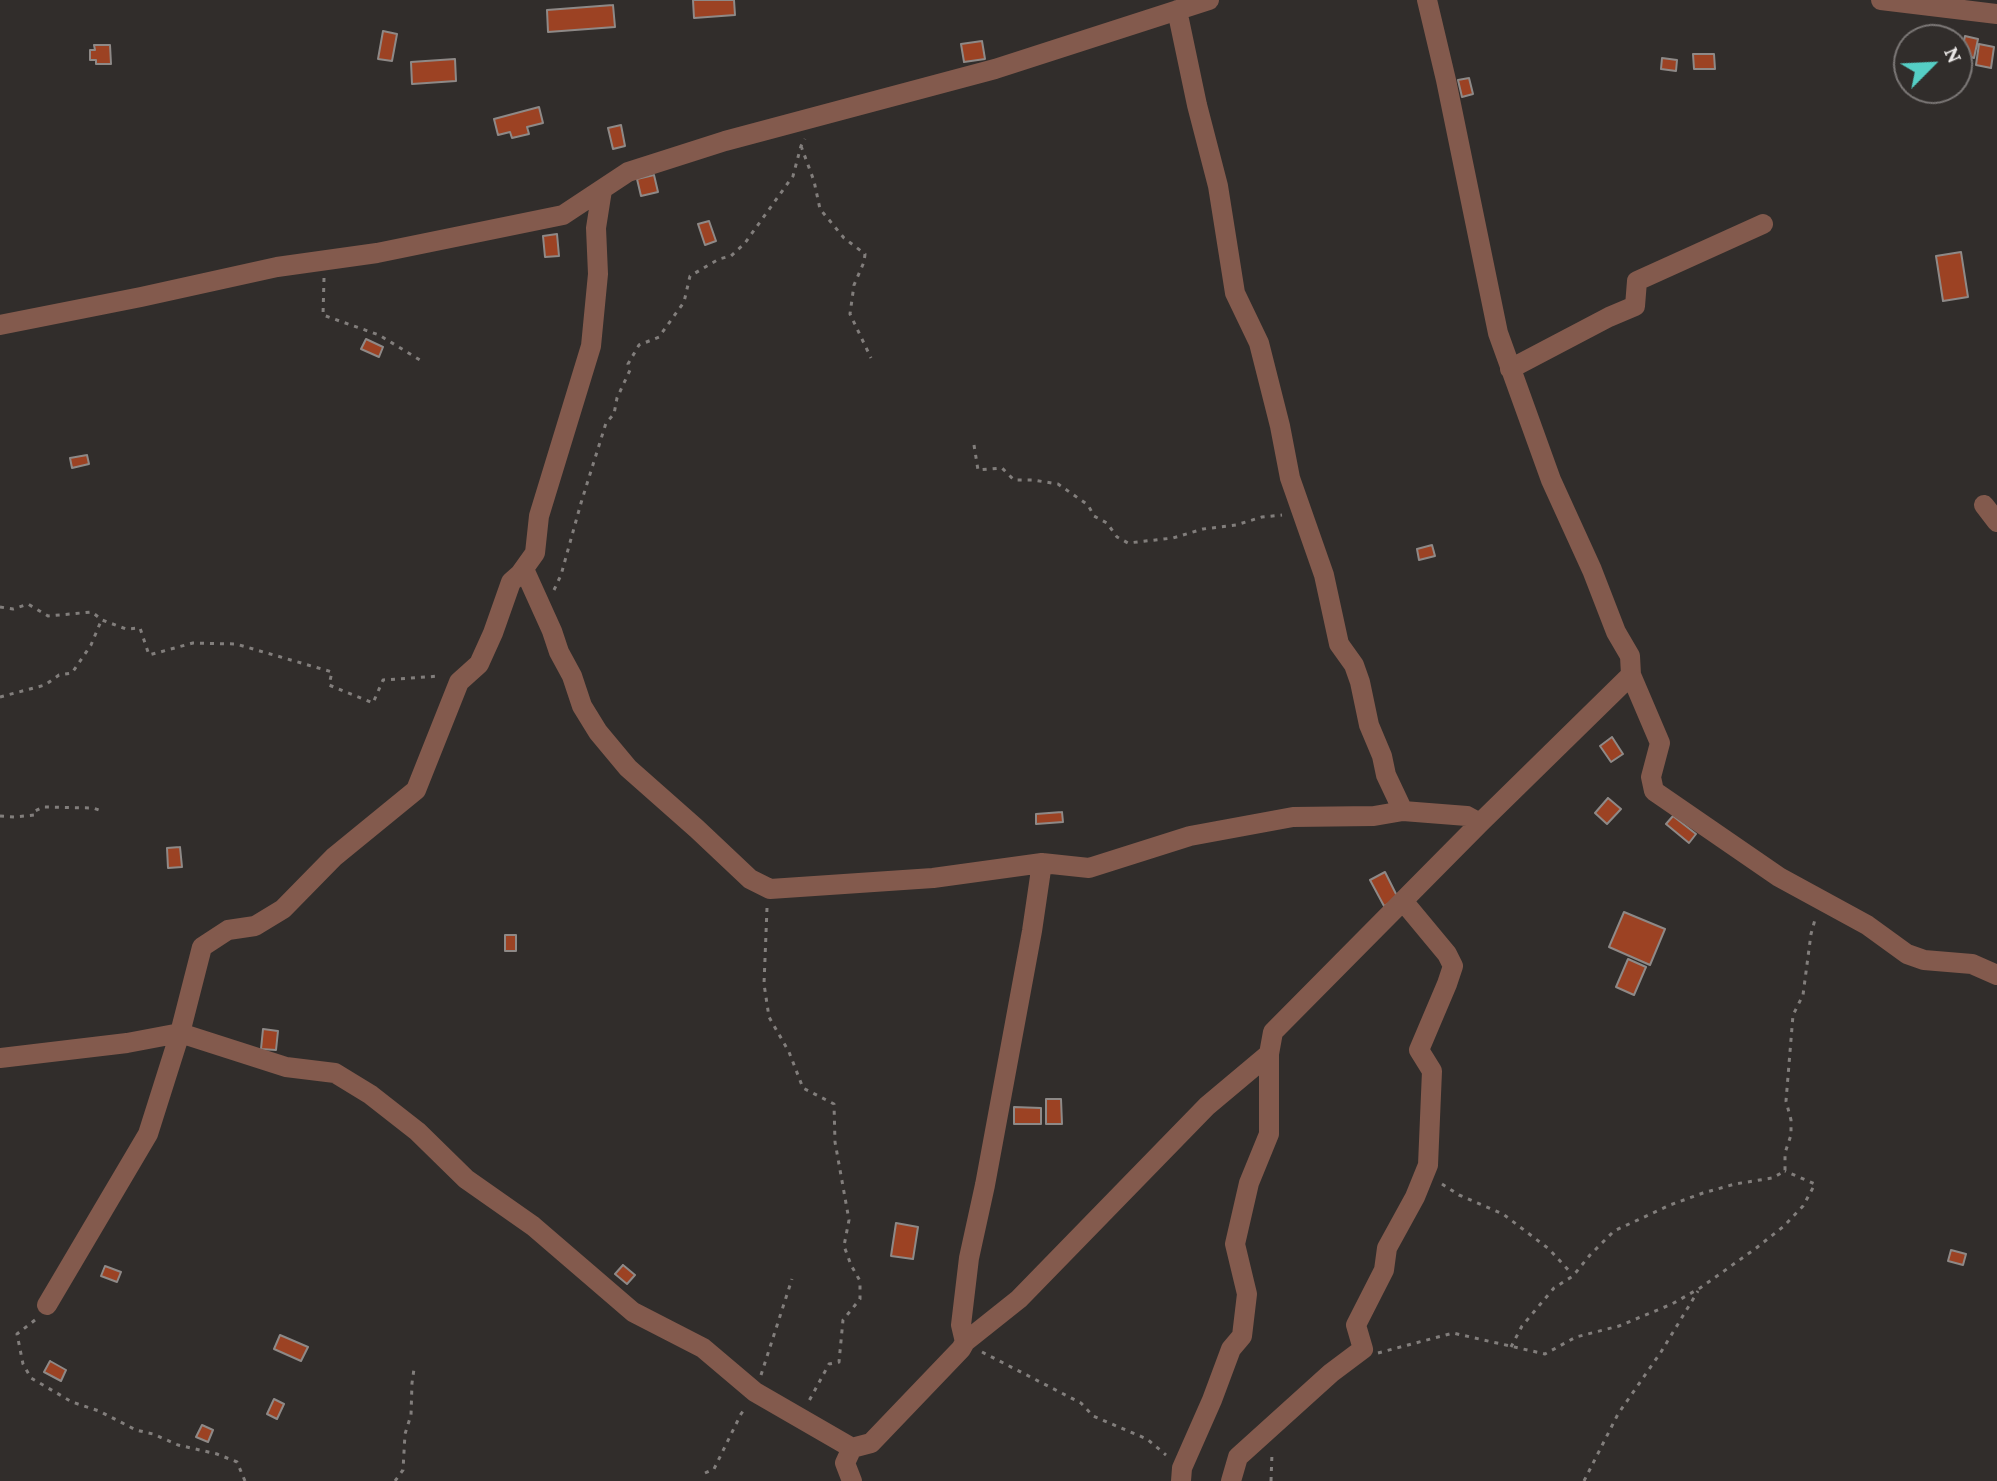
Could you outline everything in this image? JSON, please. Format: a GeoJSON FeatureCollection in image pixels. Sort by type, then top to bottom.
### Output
{"type":"FeatureCollection","features":[{"type":"Feature","properties":{"kind":"street"},"geometry":{"type":"LineString","coordinates":[[0,325],[277,267],[377,253],[563,215],[628,172],[725,141],[995,69],[1209,0]]}},
{"type":"Feature","properties":{"kind":"street"},"geometry":{"type":"LineString","coordinates":[[1427,0],[1498,333],[1551,480],[1616,632],[1630,656],[1631,675],[1660,743],[1651,777],[1654,791],[1779,877],[1867,925],[1907,954],[1924,960],[1972,964],[1997,975]]}},
{"type":"Feature","properties":{"kind":"street"},"geometry":{"type":"LineString","coordinates":[[1881,0],[1997,14]]}},
{"type":"Feature","properties":{"kind":"street"},"geometry":{"type":"LineString","coordinates":[[1177,10],[1218,186],[1235,293],[1259,343],[1290,478],[1324,575],[1339,644],[1354,665],[1369,725],[1386,775],[1403,811]]}},
{"type":"Feature","properties":{"kind":"street"},"geometry":{"type":"LineString","coordinates":[[47,1305],[148,1134],[180,1033],[202,947],[228,930],[255,926],[283,909],[334,857],[416,790],[459,682],[479,664],[511,582],[535,553],[539,516],[591,346],[598,274],[596,228],[602,190]]}},
{"type":"Feature","properties":{"kind":"street"},"geometry":{"type":"LineString","coordinates":[[1510,369],[1635,306],[1637,281],[1763,224]]}},
{"type":"Feature","properties":{"kind":"street"},"geometry":{"type":"LineString","coordinates":[[1984,505],[1997,522]]}},
{"type":"Feature","properties":{"kind":"street"},"geometry":{"type":"LineString","coordinates":[[524,569],[572,676],[582,706],[598,732],[628,768],[750,879],[770,889],[933,878],[1042,863],[1089,868],[1190,836],[1293,817],[1374,816],[1403,811],[1467,816],[1480,823]]}},
{"type":"Feature","properties":{"kind":"street"},"geometry":{"type":"LineString","coordinates":[[1182,1475],[1231,1349],[1242,1336],[1247,1294],[1235,1244],[1249,1183],[1269,1134],[1269,1054],[1273,1032],[1631,675]]}},
{"type":"Feature","properties":{"kind":"street"},"geometry":{"type":"LineString","coordinates":[[965,1342],[961,1325],[969,1258],[1032,931],[1042,863]]}},
{"type":"Feature","properties":{"kind":"street"},"geometry":{"type":"LineString","coordinates":[[1231,1481],[1238,1457],[1331,1373],[1363,1349],[1356,1325],[1384,1270],[1387,1248],[1415,1197],[1428,1165],[1432,1071],[1419,1050],[1453,966],[1447,954],[1403,901]]}},
{"type":"Feature","properties":{"kind":"street"},"geometry":{"type":"LineString","coordinates":[[0,1058],[127,1043],[180,1033],[286,1067],[335,1073],[371,1095],[417,1131],[466,1179],[533,1226],[633,1312],[703,1348],[755,1392],[852,1448],[871,1443],[965,1342],[1019,1299],[1207,1106],[1269,1054]]}},
{"type":"Feature","properties":{"kind":"street"},"geometry":{"type":"LineString","coordinates":[[852,1448],[845,1463],[852,1481]]}},
{"type":"Feature","properties":{"kind":"path"},"geometry":{"type":"LineString","coordinates":[[543,614],[561,575],[606,423],[614,414],[617,398],[630,370],[628,364],[639,345],[659,337],[684,302],[690,276],[719,259],[731,256],[745,243],[793,176],[801,146],[820,116]]}},
{"type":"Feature","properties":{"kind":"path"},"geometry":{"type":"LineString","coordinates":[[801,146],[820,209],[844,238],[865,254],[854,285],[850,314],[871,358]]}},
{"type":"Feature","properties":{"kind":"path"},"geometry":{"type":"LineString","coordinates":[[324,260],[323,315],[379,335],[420,360]]}},
{"type":"Feature","properties":{"kind":"path"},"geometry":{"type":"LineString","coordinates":[[974,445],[978,470],[1002,468],[1014,480],[1058,484],[1088,505],[1094,516],[1107,523],[1117,537],[1128,543],[1173,538],[1203,529],[1281,516],[1299,506]]}},
{"type":"Feature","properties":{"kind":"path"},"geometry":{"type":"LineString","coordinates":[[0,607],[13,609],[28,604],[48,616],[92,612],[102,620],[126,629],[140,628],[149,655],[193,643],[236,644],[332,672],[329,685],[373,703],[383,680],[468,674]]}},
{"type":"Feature","properties":{"kind":"path"},"geometry":{"type":"LineString","coordinates":[[0,697],[45,685],[59,675],[72,673],[91,645],[102,620]]}},
{"type":"Feature","properties":{"kind":"path"},"geometry":{"type":"LineString","coordinates":[[0,816],[35,815],[35,811],[43,807],[102,811]]}},
{"type":"Feature","properties":{"kind":"path"},"geometry":{"type":"LineString","coordinates":[[770,889],[764,984],[769,1017],[789,1052],[803,1088],[834,1104],[835,1142],[849,1220],[844,1246],[860,1281],[860,1299],[843,1320],[839,1362],[829,1364],[801,1418]]}},
{"type":"Feature","properties":{"kind":"path"},"geometry":{"type":"LineString","coordinates":[[1785,1171],[1785,1153],[1791,1135],[1786,1101],[1793,1015],[1803,995],[1814,920],[1822,902]]}},
{"type":"Feature","properties":{"kind":"path"},"geometry":{"type":"LineString","coordinates":[[1428,1165],[1438,1182],[1503,1214],[1549,1249],[1573,1276]]}},
{"type":"Feature","properties":{"kind":"path"},"geometry":{"type":"LineString","coordinates":[[1511,1347],[1522,1326],[1554,1288],[1573,1276],[1614,1231],[1703,1193],[1772,1178],[1785,1171]]}},
{"type":"Feature","properties":{"kind":"path"},"geometry":{"type":"LineString","coordinates":[[1363,1349],[1381,1354],[1453,1333],[1545,1354],[1576,1337],[1619,1326],[1672,1304],[1700,1288],[1784,1226],[1803,1206],[1815,1184],[1785,1171]]}},
{"type":"Feature","properties":{"kind":"path"},"geometry":{"type":"LineString","coordinates":[[705,1473],[714,1469],[755,1392],[792,1279]]}},
{"type":"Feature","properties":{"kind":"path"},"geometry":{"type":"LineString","coordinates":[[1584,1481],[1618,1414],[1700,1288]]}},
{"type":"Feature","properties":{"kind":"path"},"geometry":{"type":"LineString","coordinates":[[47,1305],[41,1316],[17,1334],[23,1364],[31,1378],[72,1402],[99,1411],[136,1430],[237,1462],[245,1481]]}},
{"type":"Feature","properties":{"kind":"path"},"geometry":{"type":"LineString","coordinates":[[965,1342],[1081,1403],[1093,1416],[1147,1439],[1182,1475]]}},
{"type":"Feature","properties":{"kind":"path"},"geometry":{"type":"LineString","coordinates":[[395,1481],[403,1470],[414,1369]]}},
{"type":"Feature","properties":{"kind":"path"},"geometry":{"type":"LineString","coordinates":[[1270,1430],[1271,1481]]}},
{"type":"Feature","properties":{"kind":"building"},"geometry":{"type":"Polygon","coordinates":[[[693,0],[734,0],[735,15],[694,18],[693,0]]]}},
{"type":"Feature","properties":{"kind":"building"},"geometry":{"type":"Polygon","coordinates":[[[613,5],[615,27],[548,32],[547,10],[613,5]]]}},
{"type":"Feature","properties":{"kind":"building"},"geometry":{"type":"Polygon","coordinates":[[[383,31],[397,34],[392,61],[378,59],[383,31]]]}},
{"type":"Feature","properties":{"kind":"building"},"geometry":{"type":"Polygon","coordinates":[[[1973,38],[1978,39],[1973,58],[1973,38]]]}},
{"type":"Feature","properties":{"kind":"building"},"geometry":{"type":"Polygon","coordinates":[[[982,41],[985,59],[964,62],[961,44],[982,41]]]}},
{"type":"Feature","properties":{"kind":"building"},"geometry":{"type":"Polygon","coordinates":[[[1979,44],[1994,47],[1991,68],[1976,65],[1979,44]]]}},
{"type":"Feature","properties":{"kind":"building"},"geometry":{"type":"Polygon","coordinates":[[[94,45],[110,45],[111,64],[96,64],[96,60],[90,60],[90,50],[95,50],[94,45]]]}},
{"type":"Feature","properties":{"kind":"building"},"geometry":{"type":"Polygon","coordinates":[[[1693,54],[1714,54],[1715,69],[1694,69],[1693,54]]]}},
{"type":"Feature","properties":{"kind":"building"},"geometry":{"type":"Polygon","coordinates":[[[1662,58],[1677,60],[1676,71],[1661,69],[1662,58]]]}},
{"type":"Feature","properties":{"kind":"building"},"geometry":{"type":"Polygon","coordinates":[[[455,59],[456,81],[412,84],[411,62],[455,59]]]}},
{"type":"Feature","properties":{"kind":"building"},"geometry":{"type":"Polygon","coordinates":[[[1469,78],[1473,94],[1462,97],[1458,80],[1469,78]]]}},
{"type":"Feature","properties":{"kind":"building"},"geometry":{"type":"Polygon","coordinates":[[[539,107],[543,123],[527,127],[529,134],[512,138],[510,132],[498,135],[494,119],[539,107]]]}},
{"type":"Feature","properties":{"kind":"building"},"geometry":{"type":"Polygon","coordinates":[[[621,125],[625,146],[613,149],[608,128],[621,125]]]}},
{"type":"Feature","properties":{"kind":"building"},"geometry":{"type":"Polygon","coordinates":[[[654,175],[658,192],[641,196],[637,179],[654,175]]]}},
{"type":"Feature","properties":{"kind":"building"},"geometry":{"type":"Polygon","coordinates":[[[709,221],[716,241],[705,245],[698,224],[709,221]]]}},
{"type":"Feature","properties":{"kind":"building"},"geometry":{"type":"Polygon","coordinates":[[[557,234],[559,256],[545,257],[543,236],[557,234]]]}},
{"type":"Feature","properties":{"kind":"building"},"geometry":{"type":"Polygon","coordinates":[[[1961,252],[1968,297],[1943,301],[1936,256],[1961,252]]]}},
{"type":"Feature","properties":{"kind":"building"},"geometry":{"type":"Polygon","coordinates":[[[366,339],[383,347],[379,357],[361,349],[366,339]]]}},
{"type":"Feature","properties":{"kind":"building"},"geometry":{"type":"Polygon","coordinates":[[[87,455],[89,464],[72,468],[70,458],[87,455]]]}},
{"type":"Feature","properties":{"kind":"building"},"geometry":{"type":"Polygon","coordinates":[[[1432,545],[1435,556],[1419,560],[1417,549],[1432,545]]]}},
{"type":"Feature","properties":{"kind":"building"},"geometry":{"type":"Polygon","coordinates":[[[1612,737],[1623,754],[1611,762],[1600,746],[1612,737]]]}},
{"type":"Feature","properties":{"kind":"building"},"geometry":{"type":"Polygon","coordinates":[[[1608,798],[1621,809],[1607,824],[1595,813],[1608,798]]]}},
{"type":"Feature","properties":{"kind":"building"},"geometry":{"type":"Polygon","coordinates":[[[1062,812],[1063,822],[1036,824],[1036,814],[1062,812]]]}},
{"type":"Feature","properties":{"kind":"building"},"geometry":{"type":"Polygon","coordinates":[[[1673,816],[1696,834],[1689,843],[1666,824],[1673,816]]]}},
{"type":"Feature","properties":{"kind":"building"},"geometry":{"type":"Polygon","coordinates":[[[180,847],[182,867],[168,868],[167,848],[180,847]]]}},
{"type":"Feature","properties":{"kind":"building"},"geometry":{"type":"Polygon","coordinates":[[[1385,872],[1398,898],[1384,906],[1370,880],[1385,872]]]}},
{"type":"Feature","properties":{"kind":"building"},"geometry":{"type":"Polygon","coordinates":[[[1624,912],[1665,929],[1650,965],[1609,947],[1624,912]]]}},
{"type":"Feature","properties":{"kind":"building"},"geometry":{"type":"Polygon","coordinates":[[[505,935],[516,935],[516,951],[505,951],[505,935]]]}},
{"type":"Feature","properties":{"kind":"building"},"geometry":{"type":"Polygon","coordinates":[[[1628,959],[1646,967],[1634,995],[1616,987],[1628,959]]]}},
{"type":"Feature","properties":{"kind":"building"},"geometry":{"type":"Polygon","coordinates":[[[263,1029],[278,1031],[276,1050],[261,1049],[263,1029]]]}},
{"type":"Feature","properties":{"kind":"building"},"geometry":{"type":"Polygon","coordinates":[[[1046,1099],[1061,1099],[1062,1124],[1046,1124],[1046,1099]]]}},
{"type":"Feature","properties":{"kind":"building"},"geometry":{"type":"Polygon","coordinates":[[[1014,1107],[1041,1108],[1041,1124],[1014,1124],[1014,1107]]]}},
{"type":"Feature","properties":{"kind":"building"},"geometry":{"type":"Polygon","coordinates":[[[896,1223],[918,1227],[913,1259],[891,1256],[896,1223]]]}},
{"type":"Feature","properties":{"kind":"building"},"geometry":{"type":"Polygon","coordinates":[[[1951,1250],[1966,1254],[1963,1265],[1948,1261],[1951,1250]]]}},
{"type":"Feature","properties":{"kind":"building"},"geometry":{"type":"Polygon","coordinates":[[[623,1265],[635,1275],[627,1284],[615,1274],[623,1265]]]}},
{"type":"Feature","properties":{"kind":"building"},"geometry":{"type":"Polygon","coordinates":[[[105,1266],[121,1272],[117,1282],[101,1276],[105,1266]]]}},
{"type":"Feature","properties":{"kind":"building"},"geometry":{"type":"Polygon","coordinates":[[[280,1335],[308,1347],[301,1361],[274,1349],[280,1335]]]}},
{"type":"Feature","properties":{"kind":"building"},"geometry":{"type":"Polygon","coordinates":[[[50,1361],[66,1370],[61,1381],[44,1372],[50,1361]]]}},
{"type":"Feature","properties":{"kind":"building"},"geometry":{"type":"Polygon","coordinates":[[[274,1399],[284,1404],[277,1419],[267,1414],[274,1399]]]}},
{"type":"Feature","properties":{"kind":"building"},"geometry":{"type":"Polygon","coordinates":[[[202,1425],[213,1430],[208,1442],[196,1437],[202,1425]]]}}]}
